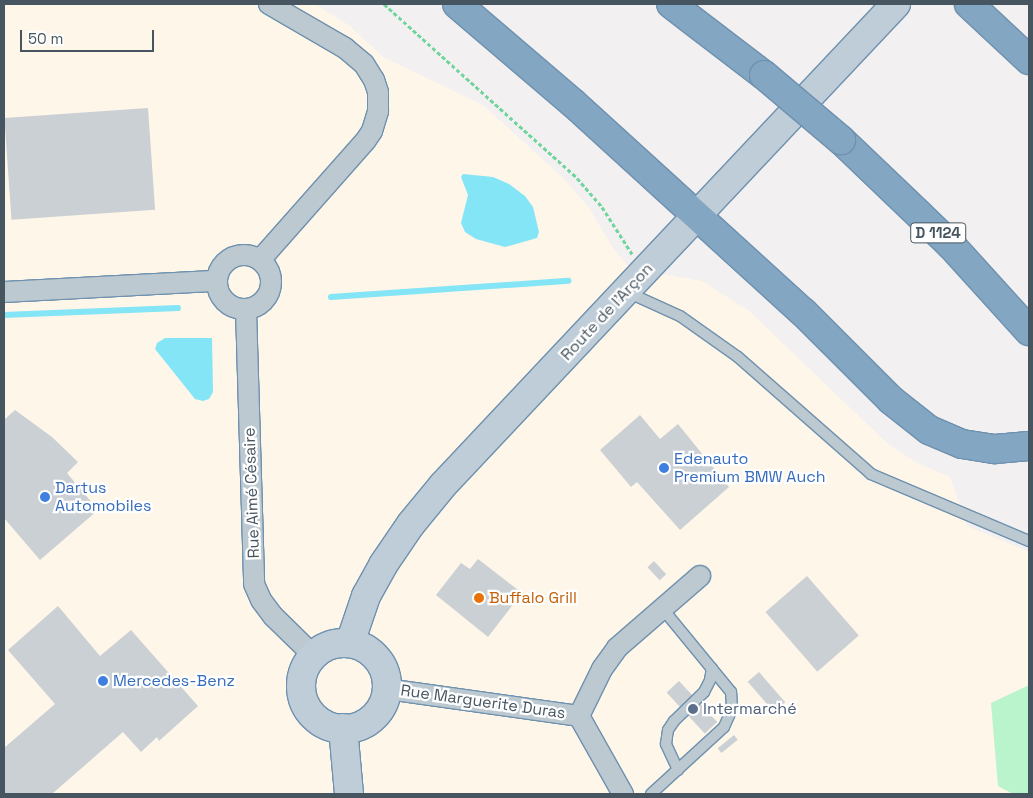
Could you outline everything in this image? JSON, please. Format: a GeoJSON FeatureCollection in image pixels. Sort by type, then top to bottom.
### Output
{"type":"FeatureCollection","features":[{"type":"Feature","properties":{"kind":"highway"},"geometry":{"type":"LineString","coordinates":[[457,4],[574,103],[803,312],[891,400],[929,430],[962,444],[994,449],[1029,446]]}},
{"type":"Feature","properties":{"kind":"highway","name":"D 1124"},"geometry":{"type":"LineString","coordinates":[[671,4],[764,75],[841,140],[951,245],[1029,331]]}},
{"type":"Feature","properties":{"kind":"highway"},"geometry":{"type":"LineString","coordinates":[[969,4],[1029,60]]}},
{"type":"Feature","properties":{"kind":"street"},"geometry":{"type":"LineString","coordinates":[[260,260],[366,140],[372,131],[378,111],[376,86],[364,64],[345,48],[269,4]]}},
{"type":"Feature","properties":{"kind":"street","name":"Route de l’Arçon"},"geometry":{"type":"LineString","coordinates":[[350,643],[366,596],[383,565],[411,524],[443,485],[896,4]]}},
{"type":"Feature","properties":{"kind":"street"},"geometry":{"type":"LineString","coordinates":[[251,256],[260,260],[268,268],[271,278],[270,290],[265,299],[257,306],[246,309],[231,306],[221,296],[218,281],[220,272],[232,258],[251,256]]}},
{"type":"Feature","properties":{"kind":"street"},"geometry":{"type":"LineString","coordinates":[[4,292],[218,281]]}},
{"type":"Feature","properties":{"kind":"street","name":"Rue Aimé Césaire"},"geometry":{"type":"LineString","coordinates":[[246,309],[254,584],[261,600],[273,616],[313,655]]}},
{"type":"Feature","properties":{"kind":"street","name":"Rue Marguerite Duras"},"geometry":{"type":"LineString","coordinates":[[579,716],[602,670],[617,648],[700,576]]}},
{"type":"Feature","properties":{"kind":"street"},"geometry":{"type":"LineString","coordinates":[[350,643],[361,646],[378,659],[383,668],[387,689],[376,714],[361,725],[343,728],[324,723],[309,710],[301,692],[303,672],[313,655],[330,645],[350,643]]}},
{"type":"Feature","properties":{"kind":"street","name":"Rue Marguerite Duras"},"geometry":{"type":"LineString","coordinates":[[387,689],[579,716]]}},
{"type":"Feature","properties":{"kind":"street","name":"Rue Marguerite Duras"},"geometry":{"type":"LineString","coordinates":[[579,716],[623,794]]}},
{"type":"Feature","properties":{"kind":"street"},"geometry":{"type":"LineString","coordinates":[[343,728],[349,794]]}},
{"type":"Feature","properties":{"kind":"lane"},"geometry":{"type":"LineString","coordinates":[[635,282],[738,357],[871,474],[1029,541]]}},
{"type":"Feature","properties":{"kind":"lane"},"geometry":{"type":"LineString","coordinates":[[651,794],[724,727],[730,718],[732,709],[731,692],[662,608]]}},
{"type":"Feature","properties":{"kind":"lane"},"geometry":{"type":"LineString","coordinates":[[678,770],[666,744],[668,730],[674,721],[704,692],[710,680],[712,668]]}},
{"type":"Feature","properties":{"kind":"path"},"geometry":{"type":"LineString","coordinates":[[384,4],[577,178],[602,207],[635,282]]}},
{"type":"Feature","properties":{"kind":"shaded area"},"geometry":{"type":"Polygon","coordinates":[[[4,4],[315,4],[350,26],[383,57],[483,105],[562,177],[589,208],[613,248],[631,269],[702,281],[749,311],[888,444],[917,463],[950,477],[967,526],[1029,552],[1029,685],[991,703],[998,786],[1013,794],[4,794],[4,4]]]}},
{"type":"Feature","properties":{"kind":"green space"},"geometry":{"type":"Polygon","coordinates":[[[1029,685],[1029,794],[1013,794],[998,786],[991,703],[1029,685]]]}},
{"type":"Feature","properties":{"kind":"water"},"geometry":{"type":"Polygon","coordinates":[[[463,174],[493,177],[509,184],[525,196],[533,207],[539,232],[537,238],[505,247],[476,239],[465,232],[461,223],[468,195],[461,177],[463,174]]]}},
{"type":"Feature","properties":{"kind":"water"},"geometry":{"type":"Polygon","coordinates":[[[165,338],[212,338],[213,392],[209,399],[203,401],[195,399],[155,349],[157,343],[165,338]]]}},
{"type":"Feature","properties":{"kind":"building"},"geometry":{"type":"Polygon","coordinates":[[[148,108],[155,210],[11,220],[4,118],[148,108]]]}},
{"type":"Feature","properties":{"kind":"building","name":"Dartus Automobiles"},"geometry":{"type":"Polygon","coordinates":[[[15,410],[52,437],[78,462],[67,473],[98,510],[40,560],[4,518],[4,420],[15,410]]]}},
{"type":"Feature","properties":{"kind":"building","name":"Edenauto Premium BMW Auch"},"geometry":{"type":"Polygon","coordinates":[[[640,415],[660,439],[678,424],[729,487],[680,530],[637,482],[631,487],[600,450],[640,415]]]}},
{"type":"Feature","properties":{"kind":"building","name":"Buffalo Grill"},"geometry":{"type":"Polygon","coordinates":[[[478,559],[522,593],[488,637],[436,595],[461,563],[470,569],[478,559]]]}},
{"type":"Feature","properties":{"kind":"building"},"geometry":{"type":"Polygon","coordinates":[[[654,561],[666,574],[660,580],[647,567],[654,561]]]}},
{"type":"Feature","properties":{"kind":"building"},"geometry":{"type":"Polygon","coordinates":[[[807,576],[859,636],[817,672],[765,612],[807,576]]]}},
{"type":"Feature","properties":{"kind":"building","name":"Mercedes-Benz"},"geometry":{"type":"Polygon","coordinates":[[[58,606],[100,656],[131,630],[198,706],[159,741],[157,737],[141,752],[123,732],[52,794],[4,794],[4,748],[55,704],[8,650],[58,606]]]}},
{"type":"Feature","properties":{"kind":"building"},"geometry":{"type":"Polygon","coordinates":[[[759,672],[785,702],[774,712],[748,682],[759,672]]]}},
{"type":"Feature","properties":{"kind":"building"},"geometry":{"type":"Polygon","coordinates":[[[679,681],[717,722],[705,734],[667,693],[679,681]]]}},
{"type":"Feature","properties":{"kind":"building"},"geometry":{"type":"Polygon","coordinates":[[[734,735],[738,740],[721,753],[718,748],[734,735]]]}},
{"type":"Feature","properties":{"kind":"waterway"},"geometry":{"type":"LineString","coordinates":[[331,297],[568,281]]}},
{"type":"Feature","properties":{"kind":"waterway"},"geometry":{"type":"LineString","coordinates":[[4,315],[178,308]]}},
{"type":"Feature","properties":{"kind":"place","name":"Edenauto Premium BMW Auch"},"geometry":{"type":"Point","coordinates":[664,468]}},
{"type":"Feature","properties":{"kind":"place","name":"Dartus Automobiles"},"geometry":{"type":"Point","coordinates":[45,497]}},
{"type":"Feature","properties":{"kind":"place","name":"Buffalo Grill"},"geometry":{"type":"Point","coordinates":[479,598]}},
{"type":"Feature","properties":{"kind":"place","name":"Mercedes-Benz"},"geometry":{"type":"Point","coordinates":[103,681]}},
{"type":"Feature","properties":{"kind":"place","name":"Intermarché"},"geometry":{"type":"Point","coordinates":[693,709]}}]}
